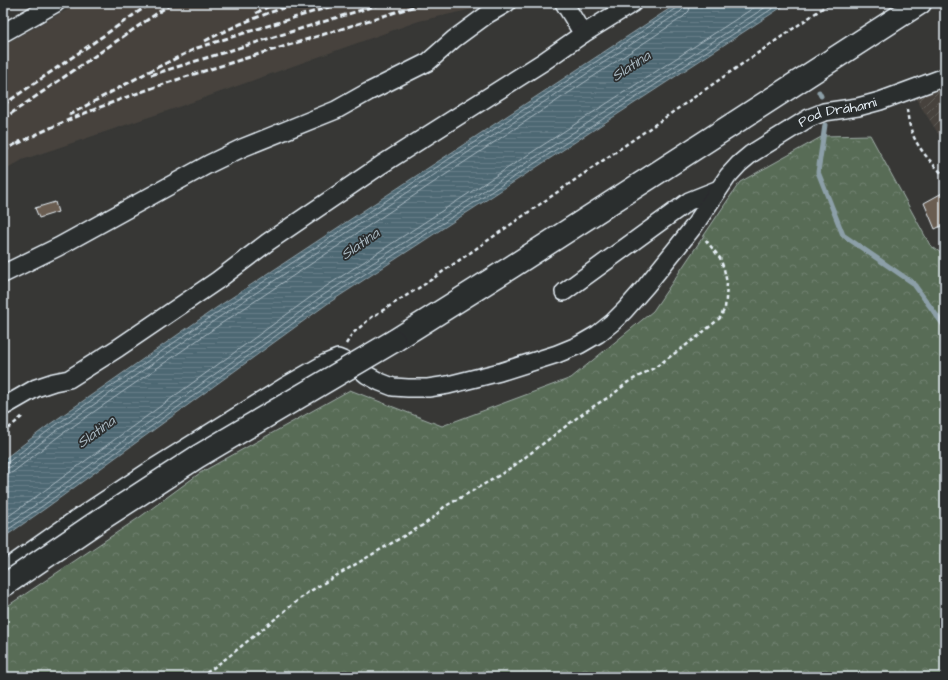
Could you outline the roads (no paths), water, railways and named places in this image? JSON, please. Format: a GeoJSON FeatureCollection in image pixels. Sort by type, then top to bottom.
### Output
{"type":"FeatureCollection","features":[{"type":"Feature","properties":{"kind":"main road"},"geometry":{"type":"LineString","coordinates":[[3,586],[100,520],[197,457],[394,341],[520,262],[920,3]]}},
{"type":"Feature","properties":{"kind":"street"},"geometry":{"type":"LineString","coordinates":[[3,33],[56,3]]}},
{"type":"Feature","properties":{"kind":"street"},"geometry":{"type":"LineString","coordinates":[[3,274],[58,247],[242,148],[336,110],[428,62],[454,39],[488,14],[507,3]]}},
{"type":"Feature","properties":{"kind":"street"},"geometry":{"type":"LineString","coordinates":[[564,3],[583,34]]}},
{"type":"Feature","properties":{"kind":"street"},"geometry":{"type":"LineString","coordinates":[[3,407],[36,388],[75,376],[218,280],[268,242],[381,165],[544,62],[583,34],[633,3]]}},
{"type":"Feature","properties":{"kind":"street","name":"Pod Dráhami"},"geometry":{"type":"LineString","coordinates":[[3,571],[75,520],[152,469],[284,386],[338,358],[355,365],[367,375],[380,382],[400,388],[428,388],[448,385],[500,372],[579,345],[598,334],[613,322],[646,286],[694,226],[728,176],[751,154],[809,118],[824,112],[858,107],[880,101],[945,77]]}},
{"type":"Feature","properties":{"kind":"street"},"geometry":{"type":"LineString","coordinates":[[564,292],[689,201],[719,189]]}},
{"type":"Feature","properties":{"kind":"water","name":"Slatina"},"geometry":{"type":"Polygon","coordinates":[[[678,3],[788,3],[327,304],[3,538],[3,460],[50,424],[216,308],[678,3]]]}},
{"type":"Feature","properties":{"kind":"waterway"},"geometry":{"type":"LineString","coordinates":[[819,92],[821,96]]}},
{"type":"Feature","properties":{"kind":"waterway"},"geometry":{"type":"LineString","coordinates":[[825,125],[818,172],[843,235],[913,283],[945,327]]}},
{"type":"Feature","properties":{"kind":"railway"},"geometry":{"type":"LineString","coordinates":[[3,105],[151,3]]}},
{"type":"Feature","properties":{"kind":"railway"},"geometry":{"type":"LineString","coordinates":[[3,119],[172,3]]}},
{"type":"Feature","properties":{"kind":"railway"},"geometry":{"type":"LineString","coordinates":[[256,13],[275,3]]}},
{"type":"Feature","properties":{"kind":"railway"},"geometry":{"type":"LineString","coordinates":[[205,41],[251,20],[299,3]]}},
{"type":"Feature","properties":{"kind":"railway"},"geometry":{"type":"LineString","coordinates":[[69,115],[150,71],[197,48],[342,3]]}},
{"type":"Feature","properties":{"kind":"railway"},"geometry":{"type":"LineString","coordinates":[[151,75],[384,3]]}},
{"type":"Feature","properties":{"kind":"railway"},"geometry":{"type":"LineString","coordinates":[[17,144],[71,119],[155,87],[425,3]]}},
{"type":"Feature","properties":{"kind":"railway"},"geometry":{"type":"LineString","coordinates":[[3,151],[21,141]]}}]}
